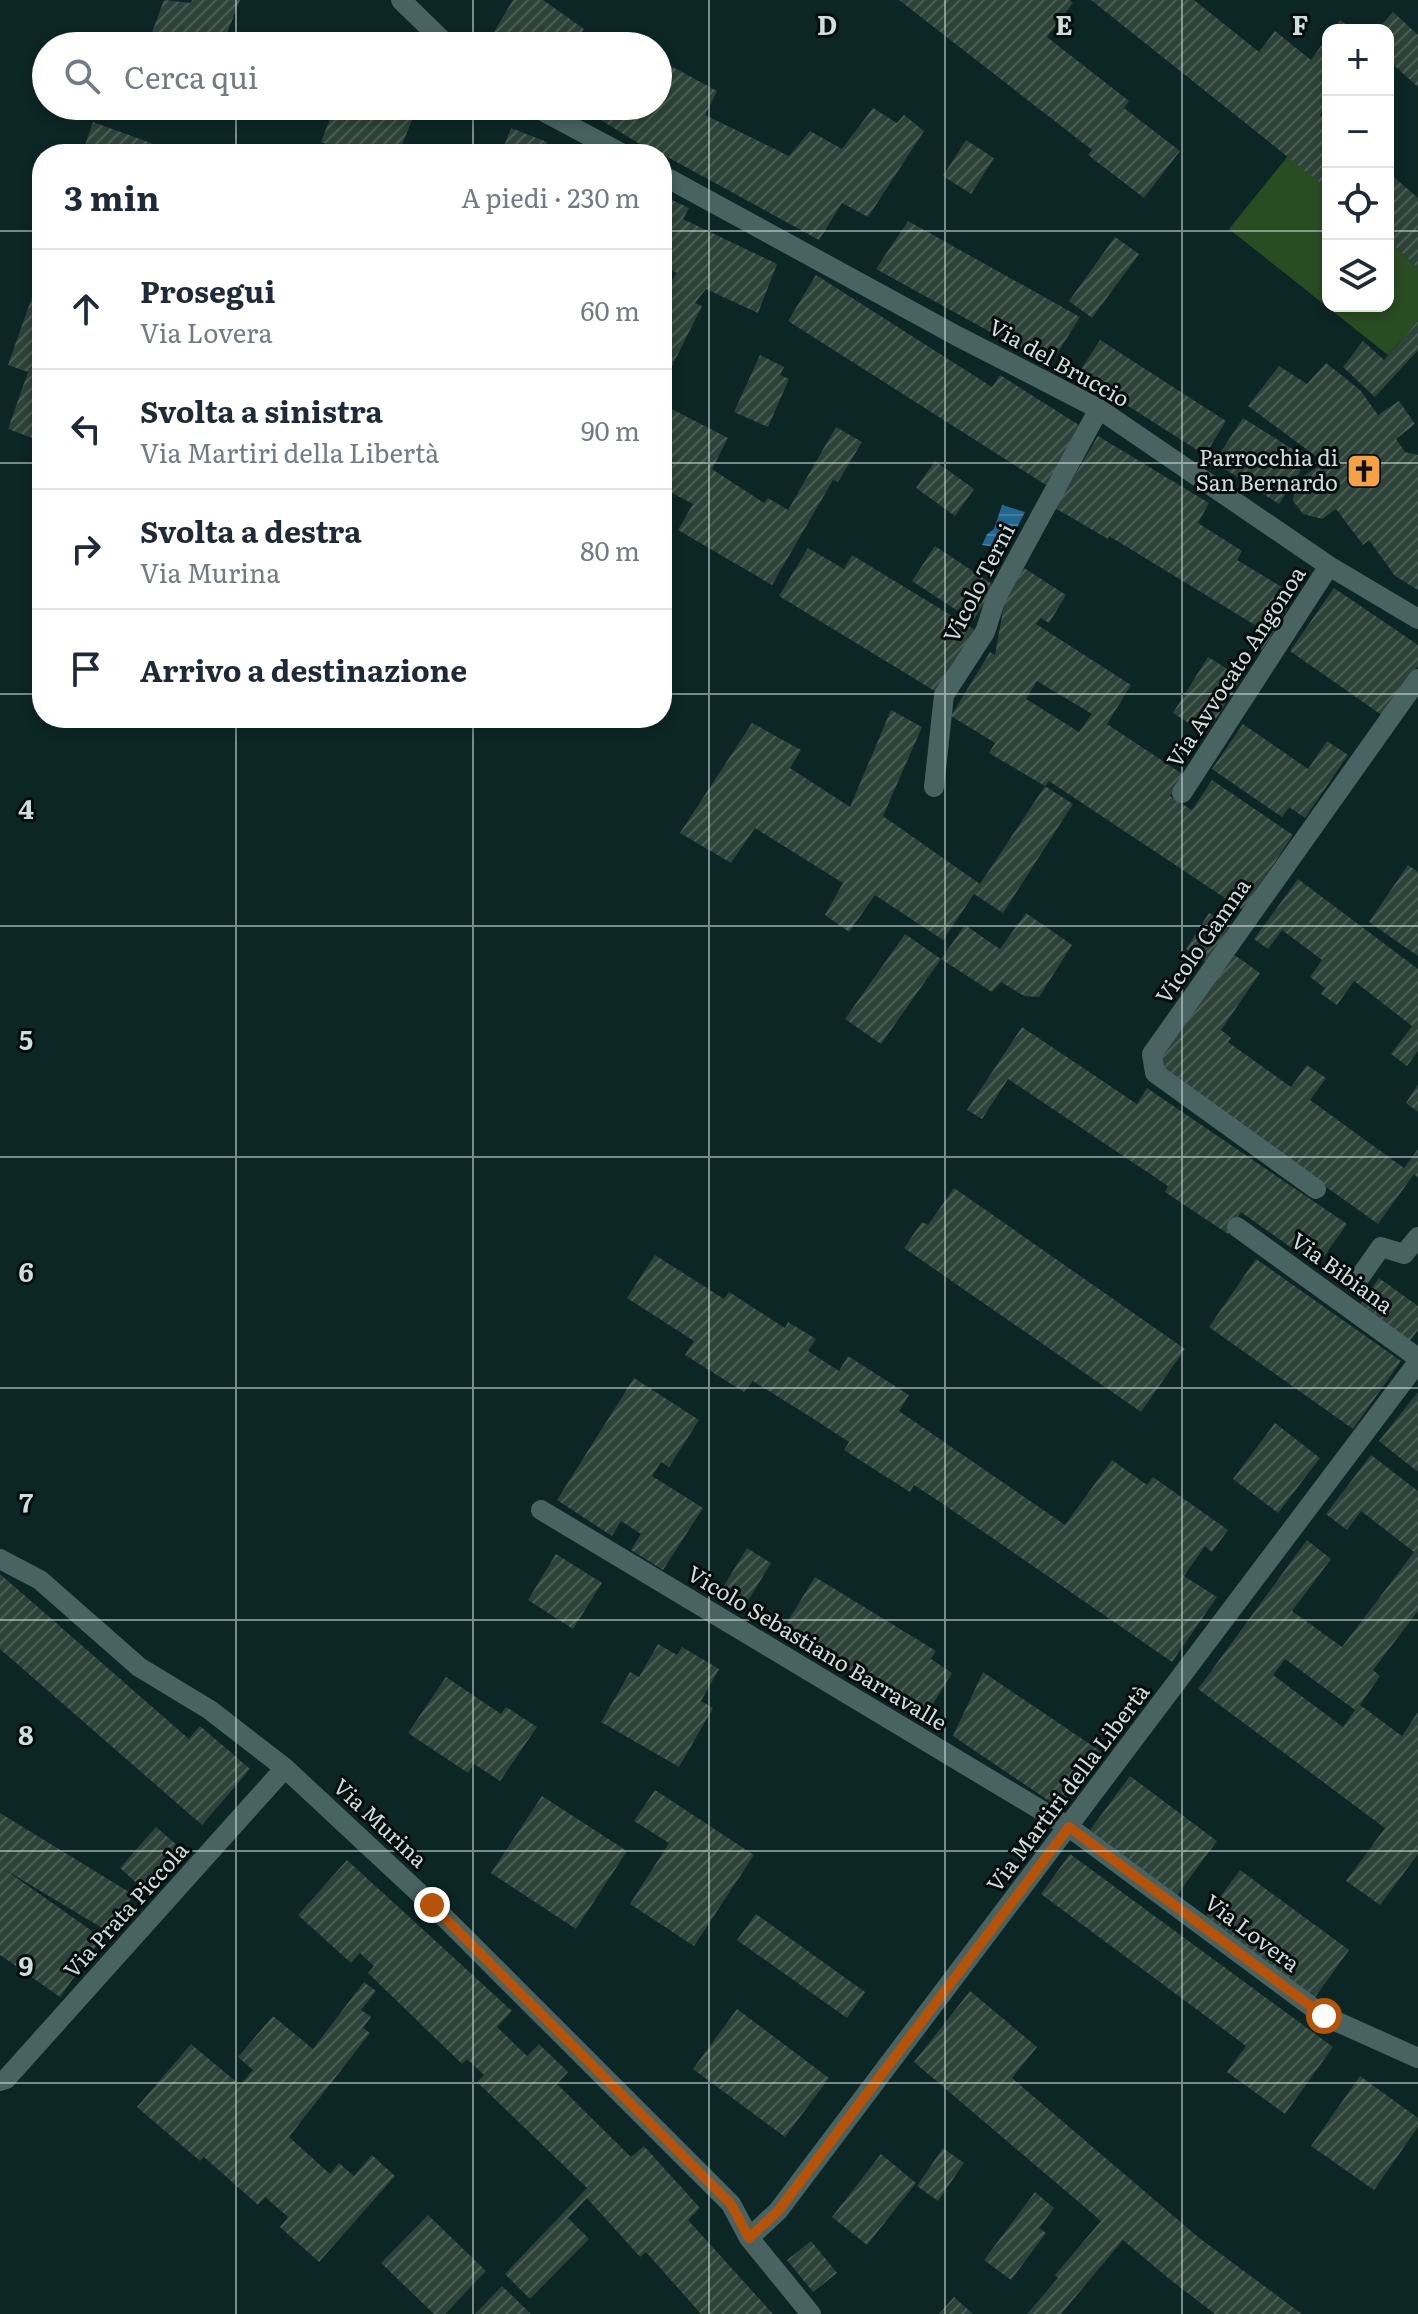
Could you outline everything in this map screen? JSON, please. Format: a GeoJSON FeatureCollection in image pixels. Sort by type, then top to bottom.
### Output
{"type":"FeatureCollection","features":[{"type":"Feature","properties":{"kind":"street"},"geometry":{"type":"LineString","coordinates":[[401,0],[434,32]]}},
{"type":"Feature","properties":{"kind":"street"},"geometry":{"type":"LineString","coordinates":[[559,120],[604,144]]}},
{"type":"Feature","properties":{"kind":"street","name":"Via del Bruccio"},"geometry":{"type":"LineString","coordinates":[[672,180],[957,336],[1099,409],[1329,566],[1418,619]]}},
{"type":"Feature","properties":{"kind":"street","name":"Vicolo Terni"},"geometry":{"type":"LineString","coordinates":[[934,787],[944,695],[985,632],[996,598],[1099,409]]}},
{"type":"Feature","properties":{"kind":"street","name":"Via Avvocato Angonoa"},"geometry":{"type":"LineString","coordinates":[[1182,793],[1329,566]]}},
{"type":"Feature","properties":{"kind":"street","name":"Vicolo Gamna"},"geometry":{"type":"LineString","coordinates":[[1316,1189],[1155,1073],[1152,1054],[1418,679]]}},
{"type":"Feature","properties":{"kind":"street","name":"Via Bibiana"},"geometry":{"type":"LineString","coordinates":[[1237,1227],[1418,1360]]}},
{"type":"Feature","properties":{"kind":"street"},"geometry":{"type":"LineString","coordinates":[[1355,1284],[1381,1247],[1404,1254],[1418,1237]]}},
{"type":"Feature","properties":{"kind":"street","name":"Via Martiri della Libertà"},"geometry":{"type":"LineString","coordinates":[[749,2238],[778,2211],[1418,1360]]}},
{"type":"Feature","properties":{"kind":"street","name":"Vicolo Sebastiano Barravalle"},"geometry":{"type":"LineString","coordinates":[[541,1510],[1069,1827]]}},
{"type":"Feature","properties":{"kind":"street","name":"Via Murina"},"geometry":{"type":"LineString","coordinates":[[0,1559],[40,1580],[139,1667],[210,1710],[285,1768],[432,1905],[731,2204],[749,2238],[811,2314]]}},
{"type":"Feature","properties":{"kind":"street","name":"Via Prata Piccola"},"geometry":{"type":"LineString","coordinates":[[0,2081],[6,2079],[285,1768]]}},
{"type":"Feature","properties":{"kind":"street","name":"Via Lovera"},"geometry":{"type":"LineString","coordinates":[[1069,1827],[1324,2016],[1418,2058]]}},
{"type":"Feature","properties":{"kind":"green space"},"geometry":{"type":"Polygon","coordinates":[[[1288,156],[1322,184],[1322,303],[1229,229],[1288,156]]]}},
{"type":"Feature","properties":{"kind":"green space"},"geometry":{"type":"Polygon","coordinates":[[[1394,246],[1418,268],[1418,321],[1388,355],[1334,312],[1394,312],[1394,246]]]}},
{"type":"Feature","properties":{"kind":"water"},"geometry":{"type":"Polygon","coordinates":[[[1002,505],[1025,512],[1006,549],[982,545],[987,534],[994,529],[1002,505]]]}},
{"type":"Feature","properties":{"kind":"building"},"geometry":{"type":"Polygon","coordinates":[[[164,0],[191,3],[192,0],[240,0],[227,32],[152,32],[164,0]]]}},
{"type":"Feature","properties":{"kind":"building"},"geometry":{"type":"Polygon","coordinates":[[[513,0],[543,0],[584,29],[582,32],[494,32],[513,0]]]}},
{"type":"Feature","properties":{"kind":"building"},"geometry":{"type":"Polygon","coordinates":[[[899,0],[1070,0],[1073,3],[1047,37],[1129,101],[1124,108],[1180,151],[1144,198],[1088,155],[1092,150],[899,0]]]}},
{"type":"Feature","properties":{"kind":"building"},"geometry":{"type":"Polygon","coordinates":[[[1091,0],[1194,0],[1259,52],[1275,31],[1311,60],[1322,44],[1322,184],[1091,0]]]}},
{"type":"Feature","properties":{"kind":"building"},"geometry":{"type":"Polygon","coordinates":[[[1393,12],[1418,35],[1418,87],[1394,65],[1394,24],[1382,24],[1393,12]]]}},
{"type":"Feature","properties":{"kind":"building"},"geometry":{"type":"Polygon","coordinates":[[[672,67],[717,91],[705,115],[789,156],[810,131],[842,149],[873,108],[897,123],[904,115],[924,131],[868,217],[842,203],[819,240],[672,159],[672,144],[640,144],[601,120],[672,120],[672,67]]]}},
{"type":"Feature","properties":{"kind":"building"},"geometry":{"type":"Polygon","coordinates":[[[330,120],[412,120],[402,144],[321,142],[330,120]]]}},
{"type":"Feature","properties":{"kind":"building"},"geometry":{"type":"Polygon","coordinates":[[[93,122],[154,144],[85,144],[93,122]]]}},
{"type":"Feature","properties":{"kind":"building"},"geometry":{"type":"Polygon","coordinates":[[[511,128],[547,142],[546,144],[505,144],[511,128]]]}},
{"type":"Feature","properties":{"kind":"building"},"geometry":{"type":"Polygon","coordinates":[[[966,140],[994,158],[971,194],[943,176],[966,140]]]}},
{"type":"Feature","properties":{"kind":"building"},"geometry":{"type":"Polygon","coordinates":[[[1394,177],[1418,198],[1418,268],[1394,246],[1394,177]]]}},
{"type":"Feature","properties":{"kind":"building"},"geometry":{"type":"Polygon","coordinates":[[[672,200],[689,208],[683,219],[777,264],[758,313],[706,289],[695,303],[702,306],[672,366],[672,280],[677,273],[672,271],[672,200]]]}},
{"type":"Feature","properties":{"kind":"building"},"geometry":{"type":"Polygon","coordinates":[[[908,221],[1080,317],[1050,365],[876,269],[908,221]]]}},
{"type":"Feature","properties":{"kind":"building"},"geometry":{"type":"Polygon","coordinates":[[[1115,237],[1139,254],[1092,318],[1069,301],[1115,237]]]}},
{"type":"Feature","properties":{"kind":"building"},"geometry":{"type":"Polygon","coordinates":[[[816,275],[992,387],[1000,375],[1082,427],[1046,485],[788,321],[816,275]]]}},
{"type":"Feature","properties":{"kind":"building"},"geometry":{"type":"Polygon","coordinates":[[[32,297],[32,438],[8,429],[28,372],[8,365],[32,297]]]}},
{"type":"Feature","properties":{"kind":"building"},"geometry":{"type":"Polygon","coordinates":[[[1418,321],[1418,350],[1375,397],[1343,367],[1363,341],[1384,360],[1418,321]]]}},
{"type":"Feature","properties":{"kind":"building"},"geometry":{"type":"Polygon","coordinates":[[[1100,340],[1226,421],[1205,455],[1078,374],[1100,340]]]}},
{"type":"Feature","properties":{"kind":"building"},"geometry":{"type":"Polygon","coordinates":[[[760,355],[784,367],[780,375],[789,379],[768,427],[734,412],[760,355]]]}},
{"type":"Feature","properties":{"kind":"building","name":"Parrocchia di San Bernardo"},"geometry":{"type":"Polygon","coordinates":[[[1326,363],[1360,390],[1378,415],[1399,401],[1415,424],[1396,439],[1405,452],[1418,455],[1418,590],[1395,576],[1369,540],[1363,545],[1336,509],[1322,519],[1303,514],[1293,501],[1295,488],[1302,477],[1319,466],[1321,460],[1248,406],[1279,366],[1307,384],[1326,363]]]}},
{"type":"Feature","properties":{"kind":"building"},"geometry":{"type":"Polygon","coordinates":[[[672,409],[728,438],[712,469],[764,503],[768,498],[788,510],[836,427],[862,442],[838,482],[833,480],[772,585],[678,530],[693,504],[672,493],[672,409]]]}},
{"type":"Feature","properties":{"kind":"building"},"geometry":{"type":"Polygon","coordinates":[[[1243,418],[1308,459],[1279,504],[1214,462],[1243,418]]]}},
{"type":"Feature","properties":{"kind":"building"},"geometry":{"type":"Polygon","coordinates":[[[1098,436],[1209,503],[1198,523],[1242,551],[1237,560],[1295,595],[1262,651],[1253,646],[1263,630],[1109,536],[1108,539],[1055,508],[1098,436]]]}},
{"type":"Feature","properties":{"kind":"building"},"geometry":{"type":"Polygon","coordinates":[[[935,461],[974,489],[955,516],[916,488],[935,461]]]}},
{"type":"Feature","properties":{"kind":"building"},"geometry":{"type":"Polygon","coordinates":[[[935,546],[995,586],[973,621],[912,581],[935,546]]]}},
{"type":"Feature","properties":{"kind":"building"},"geometry":{"type":"Polygon","coordinates":[[[808,548],[844,569],[852,555],[975,630],[938,693],[779,596],[808,548]]]}},
{"type":"Feature","properties":{"kind":"building"},"geometry":{"type":"Polygon","coordinates":[[[1024,568],[1066,595],[1049,623],[1041,618],[1036,624],[1131,685],[1107,724],[1184,775],[1170,796],[1192,810],[1212,780],[1293,835],[1243,910],[1049,781],[1045,786],[989,753],[995,743],[951,716],[990,652],[995,655],[1005,599],[1024,568]],[[1037,681],[1026,699],[1079,732],[1092,714],[1037,681]]]}},
{"type":"Feature","properties":{"kind":"building"},"geometry":{"type":"Polygon","coordinates":[[[1334,588],[1418,645],[1418,666],[1383,716],[1290,651],[1334,588]]]}},
{"type":"Feature","properties":{"kind":"building"},"geometry":{"type":"Polygon","coordinates":[[[1208,657],[1242,678],[1206,734],[1173,713],[1208,657]]]}},
{"type":"Feature","properties":{"kind":"building"},"geometry":{"type":"Polygon","coordinates":[[[891,710],[922,727],[883,816],[980,884],[1045,786],[1073,804],[1003,913],[974,894],[943,940],[875,895],[849,932],[825,915],[843,883],[755,828],[731,863],[680,833],[752,723],[801,750],[790,768],[850,807],[891,710]]]}},
{"type":"Feature","properties":{"kind":"building"},"geometry":{"type":"Polygon","coordinates":[[[1243,724],[1308,769],[1327,741],[1348,755],[1305,818],[1289,807],[1282,817],[1212,769],[1243,724]]]}},
{"type":"Feature","properties":{"kind":"building"},"geometry":{"type":"Polygon","coordinates":[[[1408,865],[1418,872],[1418,956],[1369,922],[1408,865]]]}},
{"type":"Feature","properties":{"kind":"building"},"geometry":{"type":"Polygon","coordinates":[[[1298,879],[1418,969],[1418,1051],[1407,1066],[1391,1054],[1412,1026],[1354,981],[1337,1005],[1321,994],[1325,988],[1310,977],[1322,960],[1282,930],[1268,949],[1254,939],[1298,879]]]}},
{"type":"Feature","properties":{"kind":"building"},"geometry":{"type":"Polygon","coordinates":[[[1026,913],[1072,945],[1039,997],[1024,996],[1001,982],[992,992],[941,959],[965,925],[1000,949],[1026,913]]]}},
{"type":"Feature","properties":{"kind":"building"},"geometry":{"type":"Polygon","coordinates":[[[1209,913],[1230,926],[1206,962],[1186,949],[1209,913]]]}},
{"type":"Feature","properties":{"kind":"building"},"geometry":{"type":"Polygon","coordinates":[[[905,934],[941,959],[881,1044],[845,1019],[905,934]]]}},
{"type":"Feature","properties":{"kind":"building"},"geometry":{"type":"Polygon","coordinates":[[[1233,954],[1260,973],[1221,1030],[1231,1038],[1228,1042],[1291,1087],[1307,1065],[1326,1078],[1310,1100],[1404,1168],[1418,1149],[1418,1178],[1414,1174],[1378,1224],[1155,1065],[1233,954]]]}},
{"type":"Feature","properties":{"kind":"building"},"geometry":{"type":"Polygon","coordinates":[[[1022,1027],[1137,1104],[1147,1088],[1347,1224],[1317,1266],[1241,1212],[1228,1234],[1165,1192],[1168,1186],[1008,1079],[982,1119],[967,1110],[1022,1027]]]}},
{"type":"Feature","properties":{"kind":"building"},"geometry":{"type":"Polygon","coordinates":[[[1418,1084],[1418,1112],[1406,1103],[1418,1084]]]}},
{"type":"Feature","properties":{"kind":"building"},"geometry":{"type":"Polygon","coordinates":[[[954,1188],[1185,1349],[1141,1412],[904,1248],[922,1222],[928,1225],[954,1188]]]}},
{"type":"Feature","properties":{"kind":"building"},"geometry":{"type":"Polygon","coordinates":[[[655,1255],[724,1299],[729,1292],[785,1328],[788,1322],[816,1339],[808,1351],[839,1371],[848,1356],[909,1395],[899,1411],[1065,1525],[1112,1460],[1147,1485],[1153,1477],[1228,1530],[1212,1552],[1205,1546],[1184,1576],[1217,1597],[1172,1662],[914,1485],[910,1492],[844,1450],[849,1442],[809,1416],[753,1381],[744,1392],[685,1355],[694,1341],[627,1298],[655,1255]]]}},
{"type":"Feature","properties":{"kind":"building"},"geometry":{"type":"Polygon","coordinates":[[[1256,1259],[1401,1361],[1353,1429],[1209,1327],[1256,1259]]]}},
{"type":"Feature","properties":{"kind":"building"},"geometry":{"type":"Polygon","coordinates":[[[1379,1278],[1418,1306],[1418,1330],[1410,1341],[1360,1305],[1379,1278]]]}},
{"type":"Feature","properties":{"kind":"building"},"geometry":{"type":"Polygon","coordinates":[[[634,1378],[699,1420],[669,1467],[661,1462],[652,1476],[703,1508],[663,1570],[631,1550],[641,1534],[621,1521],[612,1536],[557,1500],[634,1378]]]}},
{"type":"Feature","properties":{"kind":"building"},"geometry":{"type":"Polygon","coordinates":[[[1418,1392],[1418,1472],[1379,1441],[1418,1392]]]}},
{"type":"Feature","properties":{"kind":"building"},"geometry":{"type":"Polygon","coordinates":[[[1275,1423],[1320,1458],[1278,1513],[1233,1479],[1275,1423]]]}},
{"type":"Feature","properties":{"kind":"building"},"geometry":{"type":"Polygon","coordinates":[[[1371,1455],[1418,1491],[1418,1611],[1373,1670],[1380,1676],[1360,1705],[1402,1736],[1418,1712],[1418,1854],[1380,1905],[1346,1881],[1385,1828],[1198,1689],[1307,1540],[1331,1559],[1292,1611],[1342,1647],[1414,1552],[1361,1511],[1347,1530],[1326,1514],[1371,1455]],[[1285,1659],[1273,1675],[1343,1727],[1355,1710],[1285,1659]]]}},
{"type":"Feature","properties":{"kind":"building"},"geometry":{"type":"Polygon","coordinates":[[[747,1548],[771,1563],[741,1612],[717,1597],[747,1548]]]}},
{"type":"Feature","properties":{"kind":"building"},"geometry":{"type":"Polygon","coordinates":[[[556,1554],[602,1583],[573,1629],[528,1600],[556,1554]]]}},
{"type":"Feature","properties":{"kind":"building"},"geometry":{"type":"Polygon","coordinates":[[[0,1574],[189,1739],[200,1726],[250,1769],[202,1825],[0,1649],[0,1574]]]}},
{"type":"Feature","properties":{"kind":"building"},"geometry":{"type":"Polygon","coordinates":[[[815,1577],[936,1651],[931,1659],[952,1673],[925,1717],[783,1629],[815,1577]]]}},
{"type":"Feature","properties":{"kind":"building"},"geometry":{"type":"Polygon","coordinates":[[[658,1644],[677,1655],[682,1647],[719,1669],[701,1701],[713,1708],[679,1767],[601,1722],[630,1672],[639,1677],[658,1644]]]}},
{"type":"Feature","properties":{"kind":"building"},"geometry":{"type":"Polygon","coordinates":[[[983,1672],[1103,1753],[1061,1809],[953,1736],[983,1672]]]}},
{"type":"Feature","properties":{"kind":"building"},"geometry":{"type":"Polygon","coordinates":[[[446,1677],[501,1714],[506,1707],[537,1727],[500,1781],[474,1764],[468,1773],[408,1733],[446,1677]]]}},
{"type":"Feature","properties":{"kind":"building"},"geometry":{"type":"Polygon","coordinates":[[[1130,1776],[1217,1841],[1177,1895],[1090,1830],[1130,1776]]]}},
{"type":"Feature","properties":{"kind":"building"},"geometry":{"type":"Polygon","coordinates":[[[655,1790],[754,1855],[694,1946],[630,1904],[669,1843],[634,1821],[655,1790]]]}},
{"type":"Feature","properties":{"kind":"building"},"geometry":{"type":"Polygon","coordinates":[[[542,1796],[627,1851],[576,1929],[491,1873],[542,1796]]]}},
{"type":"Feature","properties":{"kind":"building"},"geometry":{"type":"Polygon","coordinates":[[[0,1813],[134,1895],[107,1931],[4,1869],[102,1938],[60,1997],[0,1955],[0,1813]]]}},
{"type":"Feature","properties":{"kind":"building"},"geometry":{"type":"Polygon","coordinates":[[[156,1827],[178,1846],[142,1888],[120,1868],[156,1827]]]}},
{"type":"Feature","properties":{"kind":"building"},"geometry":{"type":"Polygon","coordinates":[[[1070,1854],[1333,2047],[1285,2114],[1227,2072],[1246,2046],[1041,1894],[1070,1854]]]}},
{"type":"Feature","properties":{"kind":"building"},"geometry":{"type":"Polygon","coordinates":[[[347,1860],[512,2011],[497,2027],[527,2056],[539,2044],[568,2072],[557,2084],[631,2157],[644,2146],[700,2208],[688,2220],[773,2314],[701,2314],[646,2252],[640,2257],[587,2198],[568,2218],[589,2239],[530,2299],[505,2274],[587,2188],[477,2082],[484,2075],[467,2059],[462,2064],[368,1973],[374,1966],[360,1953],[351,1963],[298,1915],[347,1860]]]}},
{"type":"Feature","properties":{"kind":"building"},"geometry":{"type":"Polygon","coordinates":[[[1240,1870],[1349,1950],[1313,2000],[1204,1919],[1240,1870]]]}},
{"type":"Feature","properties":{"kind":"building"},"geometry":{"type":"Polygon","coordinates":[[[756,1914],[865,1992],[847,2018],[737,1940],[756,1914]]]}},
{"type":"Feature","properties":{"kind":"building"},"geometry":{"type":"Polygon","coordinates":[[[364,1982],[376,1991],[361,2010],[371,2017],[363,2028],[370,2033],[289,2137],[330,2174],[339,2163],[354,2176],[372,2155],[395,2176],[319,2262],[280,2227],[288,2217],[265,2197],[258,2205],[204,2157],[200,2161],[137,2107],[191,2044],[240,2085],[253,2070],[238,2057],[273,2016],[313,2049],[364,1982]]]}},
{"type":"Feature","properties":{"kind":"building"},"geometry":{"type":"Polygon","coordinates":[[[970,1991],[1037,2047],[1012,2078],[1198,2237],[1302,2314],[1215,2314],[1123,2240],[1061,2314],[1027,2314],[1101,2221],[914,2062],[970,1991]]]}},
{"type":"Feature","properties":{"kind":"building"},"geometry":{"type":"Polygon","coordinates":[[[737,2009],[829,2078],[785,2137],[693,2069],[737,2009]]]}},
{"type":"Feature","properties":{"kind":"building"},"geometry":{"type":"Polygon","coordinates":[[[1360,2076],[1418,2118],[1418,2127],[1374,2190],[1311,2146],[1360,2076]]]}},
{"type":"Feature","properties":{"kind":"building"},"geometry":{"type":"Polygon","coordinates":[[[943,2148],[964,2163],[938,2201],[917,2186],[943,2148]]]}},
{"type":"Feature","properties":{"kind":"building"},"geometry":{"type":"Polygon","coordinates":[[[881,2154],[916,2183],[867,2245],[832,2217],[881,2154]]]}},
{"type":"Feature","properties":{"kind":"building"},"geometry":{"type":"Polygon","coordinates":[[[1035,2192],[1054,2208],[1039,2228],[1046,2233],[1011,2280],[984,2260],[1035,2192]]]}},
{"type":"Feature","properties":{"kind":"building"},"geometry":{"type":"Polygon","coordinates":[[[428,2215],[486,2271],[445,2314],[434,2314],[381,2263],[428,2215]]]}},
{"type":"Feature","properties":{"kind":"building"},"geometry":{"type":"Polygon","coordinates":[[[811,2241],[837,2273],[813,2292],[787,2260],[811,2241]]]}},
{"type":"Feature","properties":{"kind":"building"},"geometry":{"type":"Polygon","coordinates":[[[502,2286],[531,2314],[475,2314],[502,2286]]]}},
{"type":"Feature","properties":{"kind":"building"},"geometry":{"type":"Polygon","coordinates":[[[954,2297],[973,2314],[939,2314],[954,2297]]]}},
{"type":"Feature","properties":{"kind":"place","name":"Parrocchia di San Bernardo"},"geometry":{"type":"Point","coordinates":[1364,471]}},
{"type":"Feature","properties":{"kind":"route"},"geometry":{"type":"LineString","coordinates":[[432,1905],[731,2204],[749,2238],[778,2211],[1069,1827],[1324,2016]]}}]}
